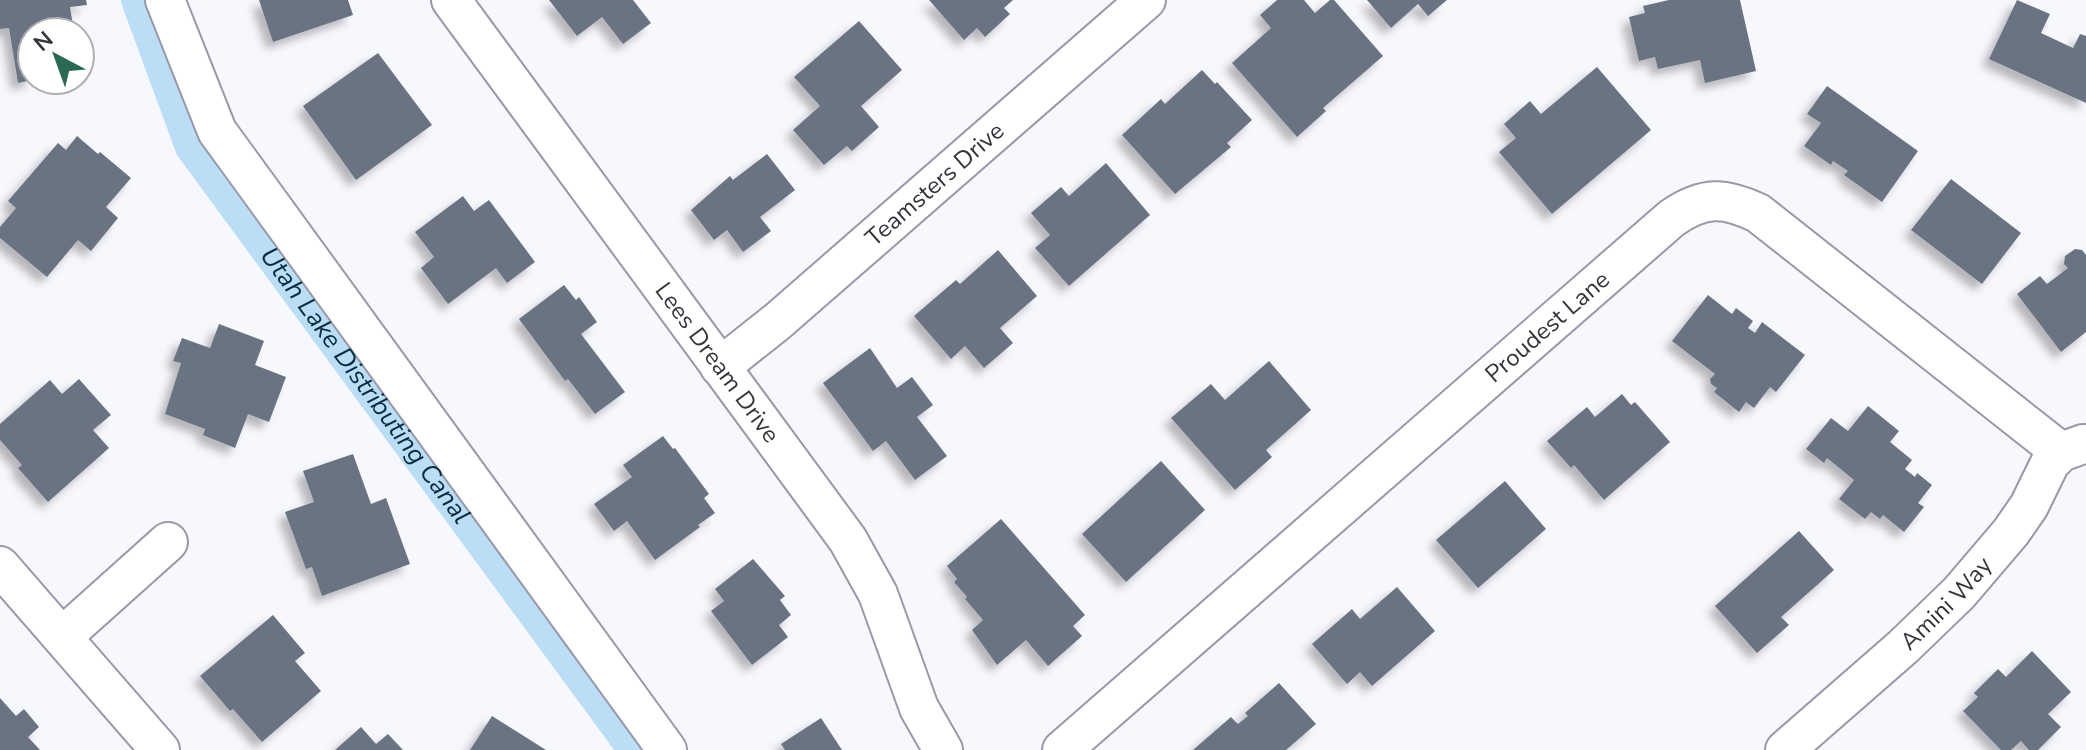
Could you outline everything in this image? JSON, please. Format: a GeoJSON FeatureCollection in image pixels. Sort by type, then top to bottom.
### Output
{"type":"FeatureCollection","features":[{"type":"Feature","properties":{"kind":"street"},"geometry":{"type":"LineString","coordinates":[[165,0],[217,131],[667,750]]}},
{"type":"Feature","properties":{"kind":"street","name":"Lees Dream Drive"},"geometry":{"type":"LineString","coordinates":[[451,0],[848,540],[868,572],[919,708],[943,750]]}},
{"type":"Feature","properties":{"kind":"street","name":"Teamsters Drive"},"geometry":{"type":"LineString","coordinates":[[720,367],[778,321],[1146,0]]}},
{"type":"Feature","properties":{"kind":"street","name":"Proudest Lane"},"geometry":{"type":"LineString","coordinates":[[1062,750],[1689,206],[1709,201],[1734,202],[1758,213],[2074,447]]}},
{"type":"Feature","properties":{"kind":"street","name":"Amini Way"},"geometry":{"type":"LineString","coordinates":[[1785,750],[1903,647],[1959,593],[2011,532],[2029,506],[2050,463],[2074,447]]}},
{"type":"Feature","properties":{"kind":"street"},"geometry":{"type":"LineString","coordinates":[[62,637],[168,542]]}},
{"type":"Feature","properties":{"kind":"street"},"geometry":{"type":"LineString","coordinates":[[0,566],[160,750]]}},
{"type":"Feature","properties":{"kind":"building"},"geometry":{"type":"Polygon","coordinates":[[[0,0],[86,0],[87,5],[70,7],[71,16],[16,16],[16,71],[9,28],[0,29],[0,0]]]}},
{"type":"Feature","properties":{"kind":"building"},"geometry":{"type":"Polygon","coordinates":[[[259,0],[348,0],[353,15],[273,42],[259,0]]]}},
{"type":"Feature","properties":{"kind":"building"},"geometry":{"type":"Polygon","coordinates":[[[549,0],[633,0],[651,23],[623,44],[602,17],[577,36],[549,0]]]}},
{"type":"Feature","properties":{"kind":"building"},"geometry":{"type":"Polygon","coordinates":[[[929,0],[1013,0],[1004,8],[1010,14],[985,37],[977,28],[964,40],[929,0]]]}},
{"type":"Feature","properties":{"kind":"building"},"geometry":{"type":"Polygon","coordinates":[[[1277,0],[1304,0],[1315,13],[1334,0],[1383,56],[1323,108],[1326,111],[1297,137],[1232,63],[1271,28],[1260,15],[1277,0]]]}},
{"type":"Feature","properties":{"kind":"building"},"geometry":{"type":"Polygon","coordinates":[[[1367,0],[1447,0],[1428,16],[1418,4],[1391,28],[1367,0]]]}},
{"type":"Feature","properties":{"kind":"building"},"geometry":{"type":"Polygon","coordinates":[[[1669,0],[1740,0],[1756,71],[1705,83],[1700,60],[1658,69],[1655,57],[1639,61],[1629,17],[1645,13],[1643,6],[1669,0]]]}},
{"type":"Feature","properties":{"kind":"building"},"geometry":{"type":"Polygon","coordinates":[[[2017,0],[2050,14],[2041,33],[2073,48],[2080,34],[2086,36],[2086,103],[1989,59],[2017,0]]]}},
{"type":"Feature","properties":{"kind":"building"},"geometry":{"type":"Polygon","coordinates":[[[859,21],[902,70],[861,106],[879,127],[852,151],[847,146],[824,165],[793,130],[820,106],[794,77],[859,21]]]}},
{"type":"Feature","properties":{"kind":"building"},"geometry":{"type":"Polygon","coordinates":[[[378,53],[432,125],[356,180],[303,106],[378,53]]]}},
{"type":"Feature","properties":{"kind":"building"},"geometry":{"type":"Polygon","coordinates":[[[1597,67],[1651,130],[1552,214],[1499,152],[1516,138],[1504,124],[1530,101],[1541,114],[1597,67]]]}},
{"type":"Feature","properties":{"kind":"building"},"geometry":{"type":"Polygon","coordinates":[[[1202,70],[1252,120],[1227,143],[1231,147],[1175,194],[1122,135],[1161,99],[1165,104],[1202,70]]]}},
{"type":"Feature","properties":{"kind":"building"},"geometry":{"type":"Polygon","coordinates":[[[1827,86],[1918,151],[1882,202],[1844,175],[1848,171],[1833,161],[1831,165],[1804,146],[1821,123],[1807,114],[1827,86]]]}},
{"type":"Feature","properties":{"kind":"building"},"geometry":{"type":"Polygon","coordinates":[[[77,136],[131,178],[106,207],[118,218],[91,251],[78,240],[47,277],[0,238],[0,227],[16,208],[8,201],[58,143],[66,150],[77,136]]]}},
{"type":"Feature","properties":{"kind":"building"},"geometry":{"type":"Polygon","coordinates":[[[767,154],[795,190],[760,217],[771,231],[743,252],[727,230],[714,240],[691,210],[730,176],[733,180],[767,154]]]}},
{"type":"Feature","properties":{"kind":"building"},"geometry":{"type":"Polygon","coordinates":[[[1106,163],[1150,215],[1069,286],[1035,248],[1050,235],[1031,213],[1061,187],[1069,196],[1106,163]]]}},
{"type":"Feature","properties":{"kind":"building"},"geometry":{"type":"Polygon","coordinates":[[[1951,179],[2021,233],[1982,284],[1911,230],[1951,179]]]}},
{"type":"Feature","properties":{"kind":"building"},"geometry":{"type":"Polygon","coordinates":[[[463,196],[474,211],[489,200],[535,262],[507,283],[496,268],[448,304],[421,268],[434,257],[415,232],[463,196]]]}},
{"type":"Feature","properties":{"kind":"building"},"geometry":{"type":"Polygon","coordinates":[[[2075,249],[2082,250],[2086,255],[2086,332],[2061,352],[2017,294],[2040,276],[2047,284],[2068,268],[2064,264],[2065,256],[2075,249]]]}},
{"type":"Feature","properties":{"kind":"building"},"geometry":{"type":"Polygon","coordinates":[[[998,250],[1037,296],[1000,328],[1013,343],[984,368],[965,346],[951,359],[914,316],[956,280],[960,284],[998,250]]]}},
{"type":"Feature","properties":{"kind":"building"},"geometry":{"type":"Polygon","coordinates":[[[564,285],[576,300],[579,297],[597,322],[581,334],[625,392],[595,414],[568,379],[565,381],[519,319],[564,285]]]}},
{"type":"Feature","properties":{"kind":"building"},"geometry":{"type":"Polygon","coordinates":[[[1708,295],[1732,314],[1736,308],[1753,321],[1748,328],[1755,333],[1762,322],[1805,355],[1776,392],[1770,387],[1754,408],[1746,402],[1739,412],[1714,392],[1717,388],[1710,379],[1715,374],[1672,341],[1708,295]]]}},
{"type":"Feature","properties":{"kind":"building"},"geometry":{"type":"Polygon","coordinates":[[[219,324],[264,341],[255,365],[286,377],[269,422],[248,414],[235,448],[203,435],[205,429],[165,414],[181,363],[173,361],[182,338],[210,348],[219,324]]]}},
{"type":"Feature","properties":{"kind":"building"},"geometry":{"type":"Polygon","coordinates":[[[870,348],[897,388],[912,377],[933,405],[917,417],[947,456],[915,480],[886,441],[873,451],[823,383],[870,348]]]}},
{"type":"Feature","properties":{"kind":"building"},"geometry":{"type":"Polygon","coordinates":[[[1269,361],[1311,410],[1266,450],[1272,457],[1235,490],[1171,418],[1211,384],[1225,400],[1269,361]]]}},
{"type":"Feature","properties":{"kind":"building"},"geometry":{"type":"Polygon","coordinates":[[[79,379],[111,415],[93,430],[109,448],[48,502],[18,468],[22,465],[0,440],[0,424],[50,380],[62,394],[79,379]]]}},
{"type":"Feature","properties":{"kind":"building"},"geometry":{"type":"Polygon","coordinates":[[[1622,394],[1631,405],[1635,402],[1670,442],[1604,500],[1574,465],[1571,468],[1547,441],[1587,407],[1595,417],[1622,394]]]}},
{"type":"Feature","properties":{"kind":"building"},"geometry":{"type":"Polygon","coordinates":[[[1868,406],[1899,431],[1890,442],[1912,460],[1905,469],[1915,477],[1917,473],[1932,485],[1918,503],[1924,507],[1904,532],[1883,515],[1880,519],[1871,512],[1865,519],[1839,499],[1854,480],[1827,458],[1824,463],[1806,449],[1831,418],[1848,431],[1868,406]]]}},
{"type":"Feature","properties":{"kind":"building"},"geometry":{"type":"Polygon","coordinates":[[[663,436],[709,494],[704,498],[715,513],[655,560],[627,521],[614,531],[594,504],[632,477],[623,465],[663,436]]]}},
{"type":"Feature","properties":{"kind":"building"},"geometry":{"type":"Polygon","coordinates":[[[353,454],[371,504],[386,498],[410,564],[322,596],[312,567],[306,569],[285,512],[314,502],[303,471],[353,454]]]}},
{"type":"Feature","properties":{"kind":"building"},"geometry":{"type":"Polygon","coordinates":[[[1161,461],[1205,510],[1126,582],[1082,534],[1161,461]]]}},
{"type":"Feature","properties":{"kind":"building"},"geometry":{"type":"Polygon","coordinates":[[[1505,481],[1546,529],[1478,588],[1436,540],[1505,481]]]}},
{"type":"Feature","properties":{"kind":"building"},"geometry":{"type":"Polygon","coordinates":[[[1001,519],[1085,615],[1073,626],[1082,636],[1048,666],[1026,640],[997,665],[972,630],[983,620],[965,599],[967,597],[954,582],[957,579],[947,566],[1001,519]]]}},
{"type":"Feature","properties":{"kind":"building"},"geometry":{"type":"Polygon","coordinates":[[[1799,531],[1834,570],[1781,617],[1789,625],[1757,653],[1715,606],[1799,531]]]}},
{"type":"Feature","properties":{"kind":"building"},"geometry":{"type":"Polygon","coordinates":[[[753,559],[785,596],[780,600],[791,615],[779,625],[788,637],[752,665],[711,611],[724,601],[715,589],[753,559]]]}},
{"type":"Feature","properties":{"kind":"building"},"geometry":{"type":"Polygon","coordinates":[[[1397,587],[1435,631],[1372,686],[1360,672],[1347,684],[1312,644],[1352,609],[1360,619],[1397,587]]]}},
{"type":"Feature","properties":{"kind":"building"},"geometry":{"type":"Polygon","coordinates":[[[273,615],[305,653],[295,661],[321,691],[262,742],[200,676],[273,615]]]}},
{"type":"Feature","properties":{"kind":"building"},"geometry":{"type":"Polygon","coordinates":[[[2032,651],[2071,692],[2048,714],[2061,727],[2038,750],[2029,750],[2021,741],[2011,750],[2001,750],[1963,711],[1978,697],[1974,693],[1998,669],[2006,677],[2032,651]]]}},
{"type":"Feature","properties":{"kind":"building"},"geometry":{"type":"Polygon","coordinates":[[[1279,683],[1316,724],[1286,750],[1193,750],[1231,717],[1238,724],[1248,716],[1245,713],[1279,683]]]}},
{"type":"Feature","properties":{"kind":"building"},"geometry":{"type":"Polygon","coordinates":[[[0,698],[16,716],[24,709],[39,727],[28,737],[40,750],[0,750],[0,698]]]}},
{"type":"Feature","properties":{"kind":"building"},"geometry":{"type":"Polygon","coordinates":[[[492,716],[546,750],[470,750],[492,716]]]}},
{"type":"Feature","properties":{"kind":"building"},"geometry":{"type":"Polygon","coordinates":[[[821,718],[842,750],[785,750],[781,744],[821,718]]]}},
{"type":"Feature","properties":{"kind":"building"},"geometry":{"type":"Polygon","coordinates":[[[361,727],[376,744],[388,734],[403,750],[335,750],[361,727]]]}},
{"type":"Feature","properties":{"kind":"waterway","name":"Utah Lake Distributing Canal"},"geometry":{"type":"LineString","coordinates":[[137,0],[191,147],[634,750]]}}]}
